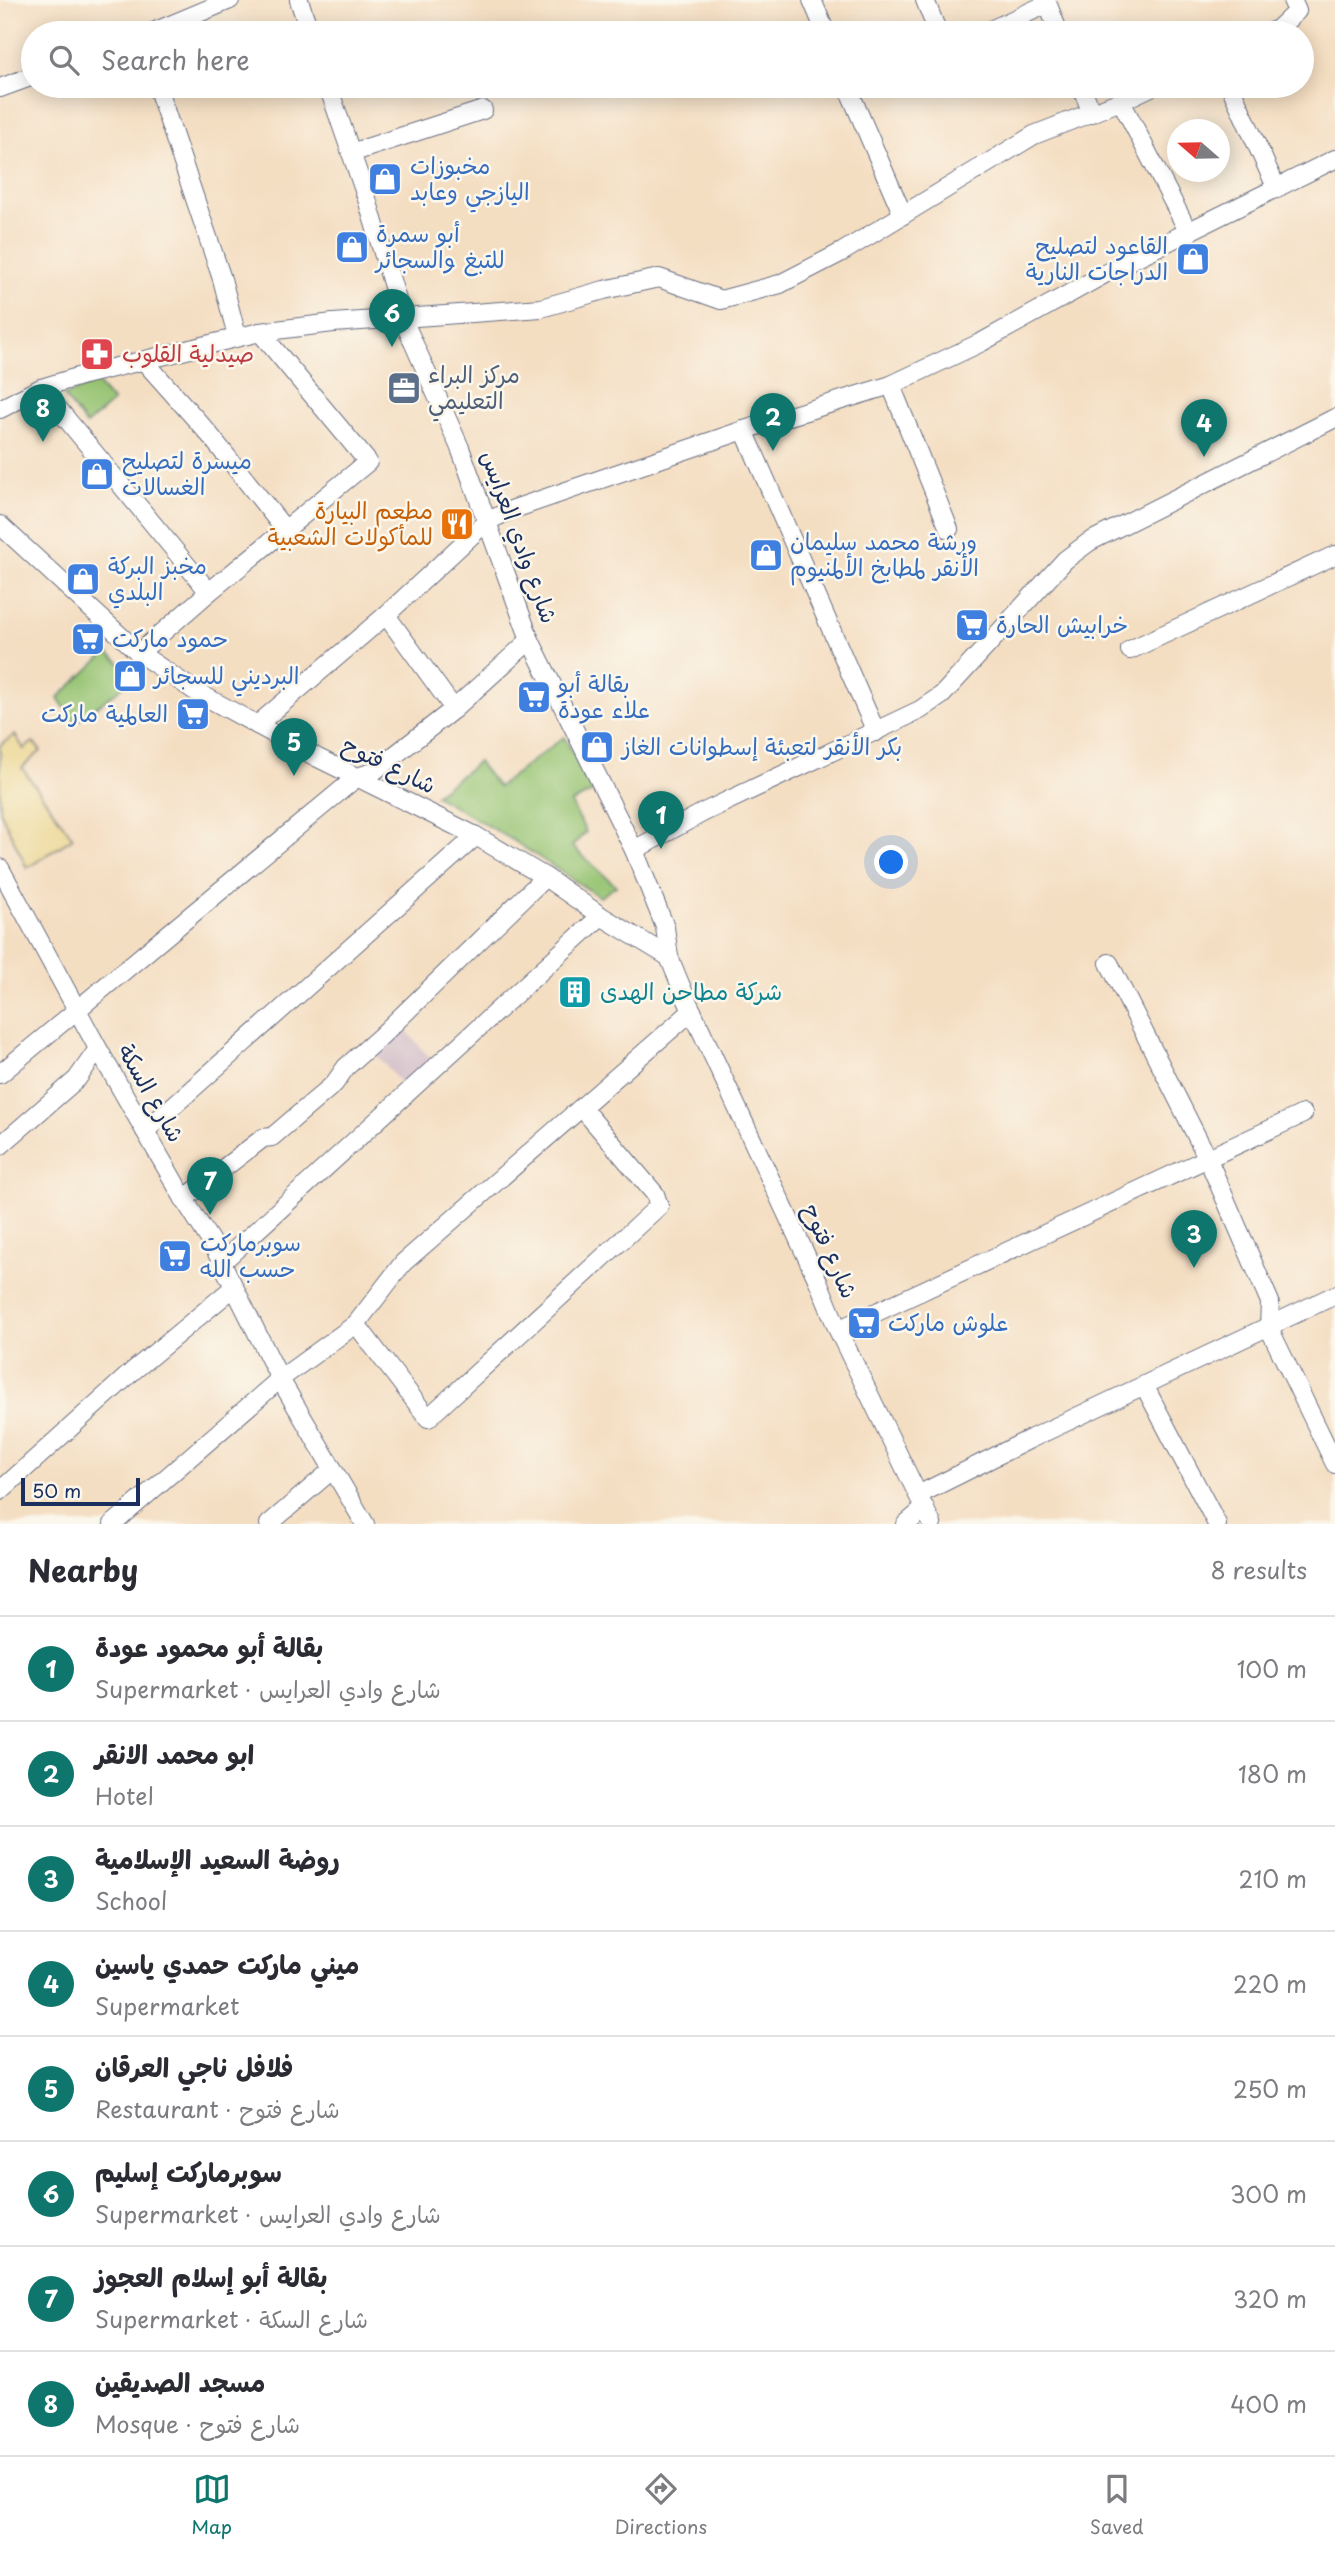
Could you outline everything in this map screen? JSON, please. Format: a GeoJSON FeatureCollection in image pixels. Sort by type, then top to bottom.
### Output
{"type":"FeatureCollection","features":[{"type":"Feature","properties":{"kind":"street"},"geometry":{"type":"LineString","coordinates":[[180,21],[230,0]]}},
{"type":"Feature","properties":{"kind":"street"},"geometry":{"type":"LineString","coordinates":[[299,0],[306,21]]}},
{"type":"Feature","properties":{"kind":"street"},"geometry":{"type":"LineString","coordinates":[[812,0],[821,21]]}},
{"type":"Feature","properties":{"kind":"street"},"geometry":{"type":"LineString","coordinates":[[925,0],[933,21]]}},
{"type":"Feature","properties":{"kind":"street"},"geometry":{"type":"LineString","coordinates":[[1008,21],[1046,2],[1054,21]]}},
{"type":"Feature","properties":{"kind":"street"},"geometry":{"type":"LineString","coordinates":[[1284,21],[1298,4]]}},
{"type":"Feature","properties":{"kind":"street"},"geometry":{"type":"LineString","coordinates":[[0,88],[21,80]]}},
{"type":"Feature","properties":{"kind":"street"},"geometry":{"type":"LineString","coordinates":[[161,98],[222,279],[237,336]]}},
{"type":"Feature","properties":{"kind":"street","name":"شارع وادي العرايس"},"geometry":{"type":"LineString","coordinates":[[332,98],[402,317],[460,448],[530,640],[634,850],[665,927],[669,957],[688,1003]]}},
{"type":"Feature","properties":{"kind":"street"},"geometry":{"type":"LineString","coordinates":[[854,98],[903,215]]}},
{"type":"Feature","properties":{"kind":"street"},"geometry":{"type":"LineString","coordinates":[[1086,98],[1092,113]]}},
{"type":"Feature","properties":{"kind":"street"},"geometry":{"type":"LineString","coordinates":[[0,409],[41,388],[84,375],[260,332],[402,317],[541,308],[659,278],[721,300],[780,284],[842,252],[1034,135],[1127,98]]}},
{"type":"Feature","properties":{"kind":"street"},"geometry":{"type":"LineString","coordinates":[[1235,98],[1277,189]]}},
{"type":"Feature","properties":{"kind":"street"},"geometry":{"type":"LineString","coordinates":[[1121,101],[1189,233]]}},
{"type":"Feature","properties":{"kind":"street"},"geometry":{"type":"LineString","coordinates":[[351,153],[483,110]]}},
{"type":"Feature","properties":{"kind":"street"},"geometry":{"type":"LineString","coordinates":[[257,725],[386,615],[486,522],[511,510],[744,430],[891,385],[982,342],[1121,265],[1335,159]]}},
{"type":"Feature","properties":{"kind":"street"},"geometry":{"type":"LineString","coordinates":[[139,653],[368,462],[260,332]]}},
{"type":"Feature","properties":{"kind":"street"},"geometry":{"type":"LineString","coordinates":[[145,362],[209,434],[286,531]]}},
{"type":"Feature","properties":{"kind":"street"},"geometry":{"type":"LineString","coordinates":[[891,385],[949,529]]}},
{"type":"Feature","properties":{"kind":"street"},"geometry":{"type":"LineString","coordinates":[[41,388],[209,592]]}},
{"type":"Feature","properties":{"kind":"street"},"geometry":{"type":"LineString","coordinates":[[634,850],[704,812],[920,710],[942,695],[1065,560],[1089,542],[1335,418]]}},
{"type":"Feature","properties":{"kind":"street"},"geometry":{"type":"LineString","coordinates":[[744,430],[876,732]]}},
{"type":"Feature","properties":{"kind":"street","name":"شارع فتوح"},"geometry":{"type":"LineString","coordinates":[[0,525],[139,653],[194,691],[476,836],[669,957]]}},
{"type":"Feature","properties":{"kind":"street"},"geometry":{"type":"LineString","coordinates":[[1130,650],[1335,555]]}},
{"type":"Feature","properties":{"kind":"street"},"geometry":{"type":"LineString","coordinates":[[386,615],[454,709]]}},
{"type":"Feature","properties":{"kind":"street"},"geometry":{"type":"LineString","coordinates":[[0,1074],[357,777],[373,772],[454,709],[530,640]]}},
{"type":"Feature","properties":{"kind":"street"},"geometry":{"type":"LineString","coordinates":[[145,1130],[476,836]]}},
{"type":"Feature","properties":{"kind":"street","name":"شارع السكة"},"geometry":{"type":"LineString","coordinates":[[0,868],[98,1049],[213,1245],[280,1379],[365,1524]]}},
{"type":"Feature","properties":{"kind":"street"},"geometry":{"type":"LineString","coordinates":[[184,1199],[263,1138],[272,1137],[334,1084],[346,1067],[381,1037],[545,877]]}},
{"type":"Feature","properties":{"kind":"street"},"geometry":{"type":"LineString","coordinates":[[221,1263],[601,916]]}},
{"type":"Feature","properties":{"kind":"street"},"geometry":{"type":"LineString","coordinates":[[1109,963],[1207,1157],[1270,1302],[1269,1328],[1335,1464]]}},
{"type":"Feature","properties":{"kind":"street"},"geometry":{"type":"LineString","coordinates":[[113,1524],[280,1379],[356,1324],[403,1264],[582,1108],[688,1003]]}},
{"type":"Feature","properties":{"kind":"street","name":"شارع فتوح"},"geometry":{"type":"LineString","coordinates":[[688,1003],[838,1329],[925,1509]]}},
{"type":"Feature","properties":{"kind":"street"},"geometry":{"type":"LineString","coordinates":[[0,1146],[77,1079],[98,1049]]}},
{"type":"Feature","properties":{"kind":"street"},"geometry":{"type":"LineString","coordinates":[[356,1324],[428,1418],[659,1206],[655,1194],[582,1108]]}},
{"type":"Feature","properties":{"kind":"street"},"geometry":{"type":"LineString","coordinates":[[838,1329],[1303,1114]]}},
{"type":"Feature","properties":{"kind":"street"},"geometry":{"type":"LineString","coordinates":[[0,1491],[133,1371],[233,1288]]}},
{"type":"Feature","properties":{"kind":"street"},"geometry":{"type":"LineString","coordinates":[[906,1524],[1032,1438],[1145,1387],[1335,1295]]}},
{"type":"Feature","properties":{"kind":"street"},"geometry":{"type":"LineString","coordinates":[[1145,1387],[1217,1524]]}},
{"type":"Feature","properties":{"kind":"street"},"geometry":{"type":"LineString","coordinates":[[269,1524],[333,1469]]}},
{"type":"Feature","properties":{"kind":"shaded area"},"geometry":{"type":"Polygon","coordinates":[[[400,1023],[432,1061],[403,1086],[371,1048],[400,1023]]]}},
{"type":"Feature","properties":{"kind":"green space"},"geometry":{"type":"Polygon","coordinates":[[[96,382],[113,402],[86,425],[64,396],[96,382]]]}},
{"type":"Feature","properties":{"kind":"green space"},"geometry":{"type":"Polygon","coordinates":[[[107,652],[136,677],[75,723],[58,698],[107,652]]]}},
{"type":"Feature","properties":{"kind":"green space"},"geometry":{"type":"Polygon","coordinates":[[[564,737],[594,791],[571,803],[586,832],[572,846],[616,886],[600,897],[514,841],[435,795],[478,762],[498,787],[564,737]]]}},
{"type":"Feature","properties":{"kind":"sand"},"geometry":{"type":"Polygon","coordinates":[[[15,735],[24,749],[33,742],[41,751],[22,768],[73,838],[27,868],[0,811],[0,745],[15,735]]]}},
{"type":"Feature","properties":{"kind":"place","name":"مخبوزات اليازجي وعابد"},"geometry":{"type":"Point","coordinates":[385,179]}},
{"type":"Feature","properties":{"kind":"place","name":"أبو سمرة للتبغ والسجائر"},"geometry":{"type":"Point","coordinates":[352,247]}},
{"type":"Feature","properties":{"kind":"place","name":"القاعود لتصليح الدراجات النارية"},"geometry":{"type":"Point","coordinates":[1193,259]}},
{"type":"Feature","properties":{"kind":"place","name":"سوبرماركت إسليم"},"geometry":{"type":"Point","coordinates":[392,347]}},
{"type":"Feature","properties":{"kind":"place","name":"صيدلية القلوب"},"geometry":{"type":"Point","coordinates":[97,354]}},
{"type":"Feature","properties":{"kind":"place","name":"مركز البراء التعليمي"},"geometry":{"type":"Point","coordinates":[404,388]}},
{"type":"Feature","properties":{"kind":"place","name":"مسجد الصديقين"},"geometry":{"type":"Point","coordinates":[43,442]}},
{"type":"Feature","properties":{"kind":"place","name":"ابو محمد الانقر"},"geometry":{"type":"Point","coordinates":[773,451]}},
{"type":"Feature","properties":{"kind":"place","name":"ميني ماركت حمدي ياسين"},"geometry":{"type":"Point","coordinates":[1204,457]}},
{"type":"Feature","properties":{"kind":"place","name":"ميسرة لتصليح الغسالات"},"geometry":{"type":"Point","coordinates":[97,474]}},
{"type":"Feature","properties":{"kind":"place","name":"مطعم البيارة للمأكولات الشعبية"},"geometry":{"type":"Point","coordinates":[457,524]}},
{"type":"Feature","properties":{"kind":"place","name":"ورشة محمد سليمان الأنقر لمطابخ الألمنيوم"},"geometry":{"type":"Point","coordinates":[766,555]}},
{"type":"Feature","properties":{"kind":"place","name":"مخبز البركة البلدي"},"geometry":{"type":"Point","coordinates":[83,579]}},
{"type":"Feature","properties":{"kind":"place","name":"خرابيش الحارة"},"geometry":{"type":"Point","coordinates":[972,625]}},
{"type":"Feature","properties":{"kind":"place","name":"حمود ماركت"},"geometry":{"type":"Point","coordinates":[88,639]}},
{"type":"Feature","properties":{"kind":"place","name":"البرديني للسجائر"},"geometry":{"type":"Point","coordinates":[130,676]}},
{"type":"Feature","properties":{"kind":"place","name":"بقالة أبو علاء عودة"},"geometry":{"type":"Point","coordinates":[534,697]}},
{"type":"Feature","properties":{"kind":"place","name":"العالمية ماركت"},"geometry":{"type":"Point","coordinates":[193,714]}},
{"type":"Feature","properties":{"kind":"place","name":"بكر الأنقر لتعبئة إسطوانات الغاز"},"geometry":{"type":"Point","coordinates":[597,747]}},
{"type":"Feature","properties":{"kind":"place","name":"فلافل ناجي العرقان"},"geometry":{"type":"Point","coordinates":[294,776]}},
{"type":"Feature","properties":{"kind":"place","name":"بقالة أبو محمود عودة"},"geometry":{"type":"Point","coordinates":[661,849]}},
{"type":"Feature","properties":{"kind":"place","name":"شركة مطاحن الهدى"},"geometry":{"type":"Point","coordinates":[575,992]}},
{"type":"Feature","properties":{"kind":"place","name":"بقالة أبو إسلام العجوز"},"geometry":{"type":"Point","coordinates":[210,1215]}},
{"type":"Feature","properties":{"kind":"place","name":"سوبرماركت حسب الله"},"geometry":{"type":"Point","coordinates":[175,1256]}},
{"type":"Feature","properties":{"kind":"place","name":"روضة السعيد الإسلامية"},"geometry":{"type":"Point","coordinates":[1194,1268]}},
{"type":"Feature","properties":{"kind":"place","name":"علوش ماركت"},"geometry":{"type":"Point","coordinates":[864,1323]}}]}
